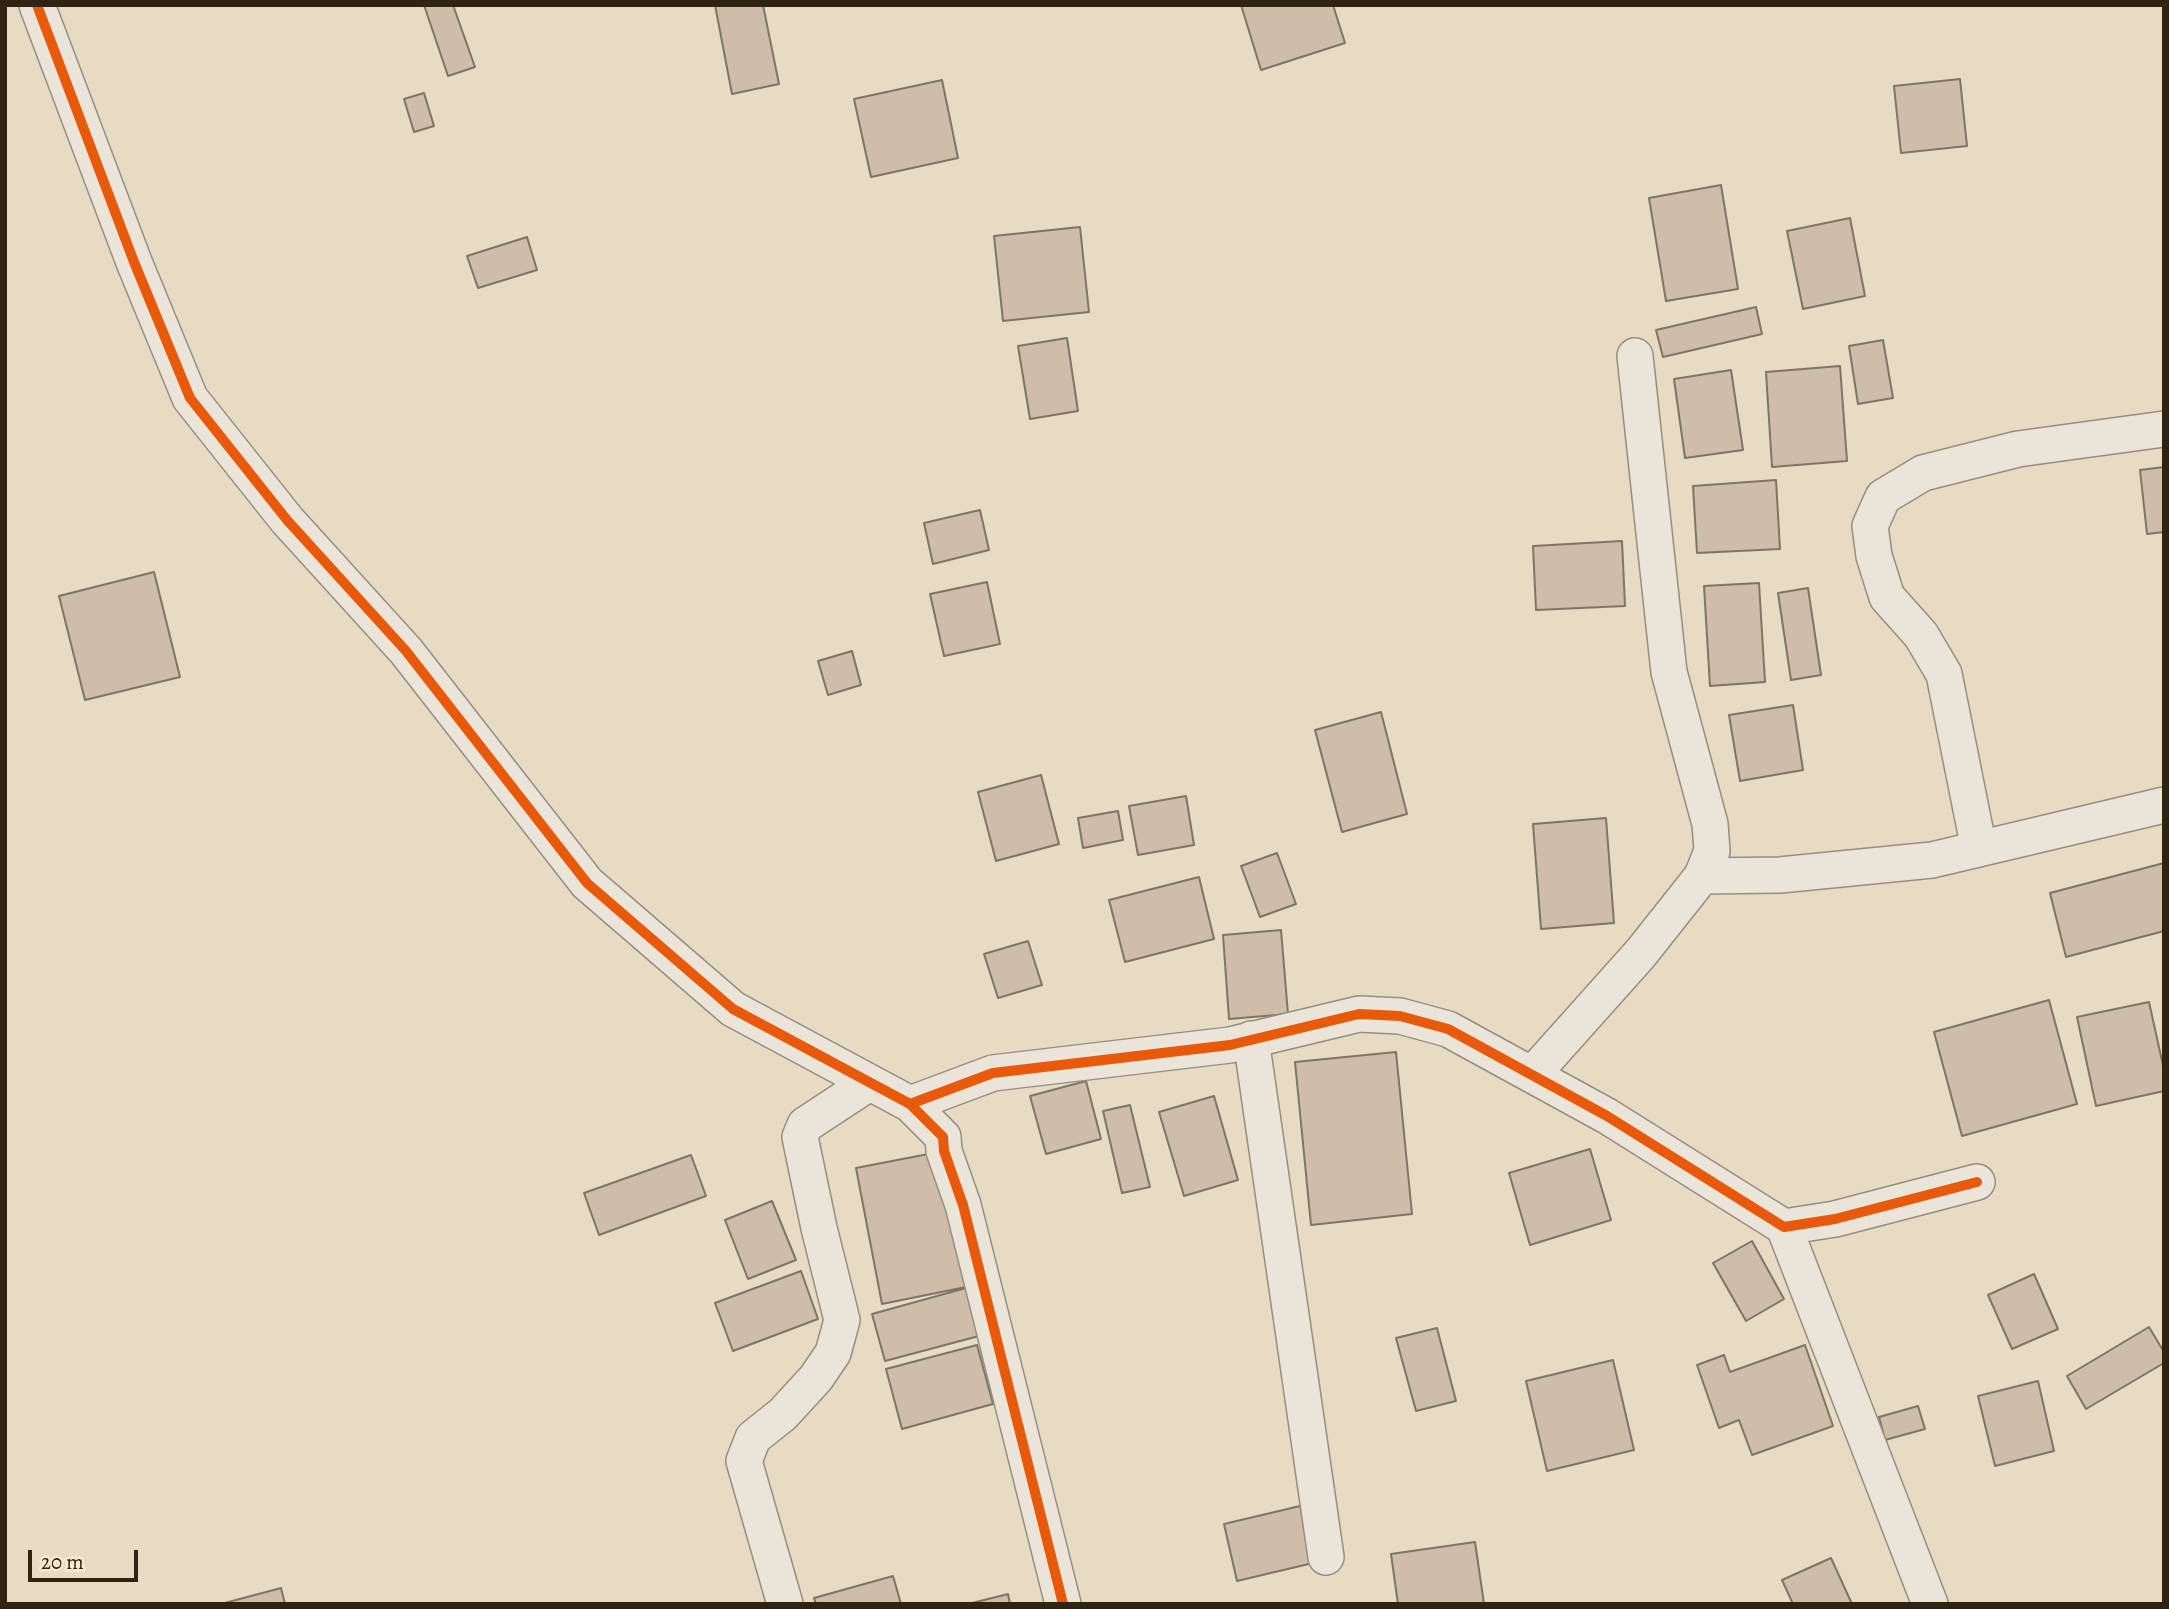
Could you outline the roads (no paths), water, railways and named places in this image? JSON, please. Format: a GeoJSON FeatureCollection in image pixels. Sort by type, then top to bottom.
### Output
{"type":"FeatureCollection","features":[{"type":"Feature","properties":{"kind":"street"},"geometry":{"type":"LineString","coordinates":[[37,5],[134,262],[190,398],[287,520],[406,651],[587,883],[733,1009],[910,1104],[943,1137],[944,1151],[963,1205],[1063,1604]]}},
{"type":"Feature","properties":{"kind":"street"},"geometry":{"type":"LineString","coordinates":[[1532,1075],[1641,953],[1702,876],[1712,851],[1710,824],[1670,673],[1635,356]]}},
{"type":"Feature","properties":{"kind":"street"},"geometry":{"type":"LineString","coordinates":[[1979,849],[1944,674],[1921,635],[1887,597],[1874,556],[1870,526],[1878,506],[1883,496],[1923,473],[2018,449],[2164,429]]}},
{"type":"Feature","properties":{"kind":"street"},"geometry":{"type":"LineString","coordinates":[[1702,876],[1780,875],[1932,860],[2164,805]]}},
{"type":"Feature","properties":{"kind":"street"},"geometry":{"type":"LineString","coordinates":[[910,1104],[993,1073],[1230,1045],[1359,1014],[1400,1016],[1448,1029],[1607,1116],[1783,1227],[1930,1604]]}},
{"type":"Feature","properties":{"kind":"street"},"geometry":{"type":"LineString","coordinates":[[1251,1040],[1326,1557]]}},
{"type":"Feature","properties":{"kind":"street"},"geometry":{"type":"LineString","coordinates":[[785,1604],[744,1461],[753,1438],[783,1413],[816,1378],[833,1353],[842,1320],[800,1137],[805,1125],[869,1083]]}},
{"type":"Feature","properties":{"kind":"street"},"geometry":{"type":"LineString","coordinates":[[1783,1227],[1835,1219],[1977,1182]]}}]}
